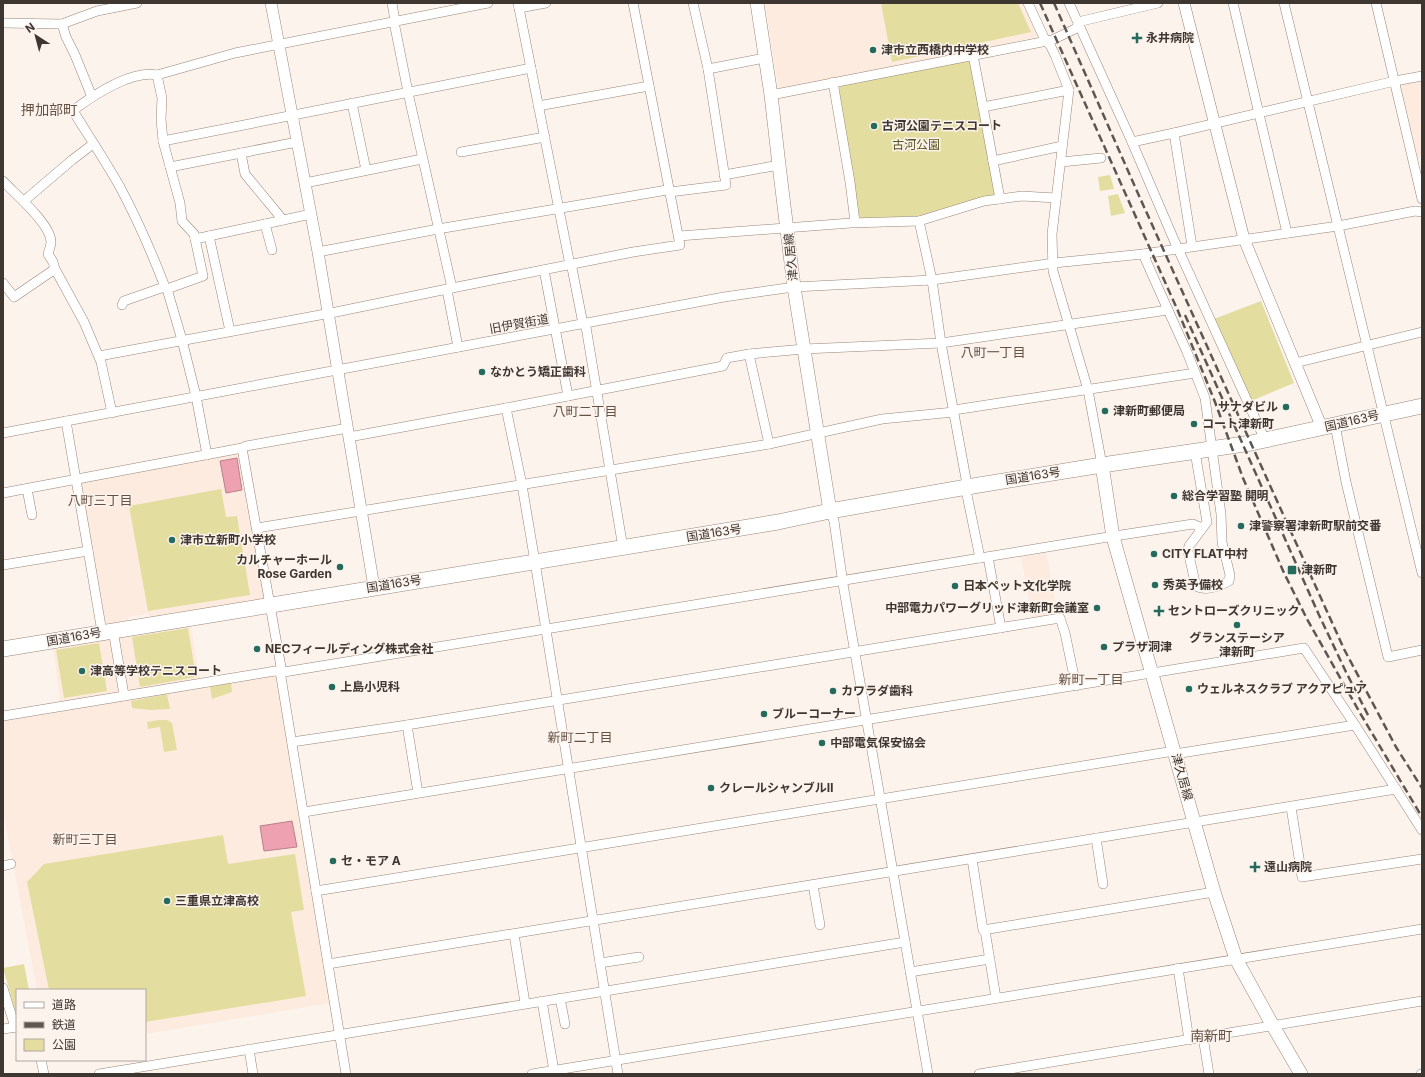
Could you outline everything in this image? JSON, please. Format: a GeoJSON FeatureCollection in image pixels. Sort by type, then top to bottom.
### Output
{"type":"FeatureCollection","features":[{"type":"Feature","properties":{"kind":"highway","name":"国道163号"},"geometry":{"type":"LineString","coordinates":[[3,649],[778,522],[830,511],[967,487],[1102,465],[1195,452],[1265,440],[1422,406]]}},
{"type":"Feature","properties":{"kind":"main road","name":"津久居線"},"geometry":{"type":"LineString","coordinates":[[757,3],[771,94],[794,287],[830,511]]}},
{"type":"Feature","properties":{"kind":"main road","name":"津久居線"},"geometry":{"type":"LineString","coordinates":[[1102,465],[1113,537],[1196,822],[1214,892],[1236,959],[1301,1074]]}},
{"type":"Feature","properties":{"kind":"street"},"geometry":{"type":"LineString","coordinates":[[3,23],[62,24],[97,11],[137,3]]}},
{"type":"Feature","properties":{"kind":"street"},"geometry":{"type":"LineString","coordinates":[[271,3],[318,252],[374,587]]}},
{"type":"Feature","properties":{"kind":"street"},"geometry":{"type":"LineString","coordinates":[[392,3],[394,22],[408,92],[450,289],[458,347]]}},
{"type":"Feature","properties":{"kind":"street"},"geometry":{"type":"LineString","coordinates":[[207,455],[196,396],[182,340],[166,288],[154,257],[128,202],[76,114],[75,109],[92,97],[114,85],[142,74],[149,73],[157,75],[235,53],[488,3]]}},
{"type":"Feature","properties":{"kind":"street"},"geometry":{"type":"LineString","coordinates":[[546,3],[518,6],[570,265],[586,327],[623,548]]}},
{"type":"Feature","properties":{"kind":"street"},"geometry":{"type":"LineString","coordinates":[[99,356],[328,313],[633,252],[680,245],[633,3]]}},
{"type":"Feature","properties":{"kind":"street"},"geometry":{"type":"LineString","coordinates":[[318,252],[438,229],[667,190],[670,192],[726,185],[708,69],[693,3]]}},
{"type":"Feature","properties":{"kind":"street"},"geometry":{"type":"LineString","coordinates":[[1028,3],[1045,40],[1050,45],[1069,90],[1052,234],[1054,263],[1053,271],[1088,390],[1102,465]]}},
{"type":"Feature","properties":{"kind":"street"},"geometry":{"type":"LineString","coordinates":[[1069,3],[1265,440]]}},
{"type":"Feature","properties":{"kind":"street"},"geometry":{"type":"LineString","coordinates":[[771,94],[1045,40],[1052,40],[1075,29],[1082,21],[1126,7],[1158,3]]}},
{"type":"Feature","properties":{"kind":"street"},"geometry":{"type":"LineString","coordinates":[[1184,3],[1244,239],[1295,363],[1328,427],[1346,482],[1388,657],[1422,650]]}},
{"type":"Feature","properties":{"kind":"street"},"geometry":{"type":"LineString","coordinates":[[1233,3],[1287,233]]}},
{"type":"Feature","properties":{"kind":"street"},"geometry":{"type":"LineString","coordinates":[[1284,3],[1422,573]]}},
{"type":"Feature","properties":{"kind":"street"},"geometry":{"type":"LineString","coordinates":[[1376,3],[1422,199]]}},
{"type":"Feature","properties":{"kind":"street"},"geometry":{"type":"LineString","coordinates":[[62,24],[66,37],[92,97]]}},
{"type":"Feature","properties":{"kind":"street"},"geometry":{"type":"LineString","coordinates":[[973,55],[1000,199]]}},
{"type":"Feature","properties":{"kind":"street"},"geometry":{"type":"LineString","coordinates":[[708,69],[765,58]]}},
{"type":"Feature","properties":{"kind":"street"},"geometry":{"type":"LineString","coordinates":[[163,141],[531,68]]}},
{"type":"Feature","properties":{"kind":"street"},"geometry":{"type":"LineString","coordinates":[[122,305],[124,302],[203,276],[194,234],[182,221],[180,204],[163,141],[161,119],[162,98],[157,75]]}},
{"type":"Feature","properties":{"kind":"street"},"geometry":{"type":"LineString","coordinates":[[1132,142],[1422,76]]}},
{"type":"Feature","properties":{"kind":"street"},"geometry":{"type":"LineString","coordinates":[[833,82],[850,182],[855,222]]}},
{"type":"Feature","properties":{"kind":"street"},"geometry":{"type":"LineString","coordinates":[[538,106],[649,86]]}},
{"type":"Feature","properties":{"kind":"street"},"geometry":{"type":"LineString","coordinates":[[983,107],[1069,90]]}},
{"type":"Feature","properties":{"kind":"street"},"geometry":{"type":"LineString","coordinates":[[352,103],[366,170]]}},
{"type":"Feature","properties":{"kind":"street"},"geometry":{"type":"LineString","coordinates":[[1174,133],[1192,246]]}},
{"type":"Feature","properties":{"kind":"street"},"geometry":{"type":"LineString","coordinates":[[461,152],[544,137]]}},
{"type":"Feature","properties":{"kind":"street"},"geometry":{"type":"LineString","coordinates":[[170,167],[297,142]]}},
{"type":"Feature","properties":{"kind":"street"},"geometry":{"type":"LineString","coordinates":[[24,201],[72,160],[94,144]]}},
{"type":"Feature","properties":{"kind":"street"},"geometry":{"type":"LineString","coordinates":[[993,161],[1062,146]]}},
{"type":"Feature","properties":{"kind":"street"},"geometry":{"type":"LineString","coordinates":[[241,153],[245,174],[283,220]]}},
{"type":"Feature","properties":{"kind":"street"},"geometry":{"type":"LineString","coordinates":[[1061,162],[1101,158]]}},
{"type":"Feature","properties":{"kind":"street"},"geometry":{"type":"LineString","coordinates":[[305,183],[422,159]]}},
{"type":"Feature","properties":{"kind":"street"},"geometry":{"type":"LineString","coordinates":[[724,175],[779,165]]}},
{"type":"Feature","properties":{"kind":"street"},"geometry":{"type":"LineString","coordinates":[[3,181],[24,201],[46,229],[51,240],[48,254],[84,322],[99,356],[112,413]]}},
{"type":"Feature","properties":{"kind":"street"},"geometry":{"type":"LineString","coordinates":[[679,236],[855,222],[919,221],[984,202],[1000,199],[1022,196],[1056,198]]}},
{"type":"Feature","properties":{"kind":"street","name":"旧伊賀街道"},"geometry":{"type":"LineString","coordinates":[[3,433],[724,297],[794,287],[932,280],[1054,263],[1143,254],[1338,226],[1415,211],[1422,212]]}},
{"type":"Feature","properties":{"kind":"street"},"geometry":{"type":"LineString","coordinates":[[195,239],[310,214]]}},
{"type":"Feature","properties":{"kind":"street"},"geometry":{"type":"LineString","coordinates":[[919,221],[932,280],[941,343],[967,487],[967,495],[1001,628]]}},
{"type":"Feature","properties":{"kind":"street"},"geometry":{"type":"LineString","coordinates":[[265,224],[272,250]]}},
{"type":"Feature","properties":{"kind":"street"},"geometry":{"type":"LineString","coordinates":[[209,236],[230,331]]}},
{"type":"Feature","properties":{"kind":"street"},"geometry":{"type":"LineString","coordinates":[[1143,254],[1187,352],[1205,398],[1221,514],[1222,542],[1230,575],[1229,581],[1222,585],[1204,589],[1198,587],[1195,582],[1188,551],[1189,546],[1207,522],[1195,452]]}},
{"type":"Feature","properties":{"kind":"street"},"geometry":{"type":"LineString","coordinates":[[3,283],[14,297],[55,269]]}},
{"type":"Feature","properties":{"kind":"street"},"geometry":{"type":"LineString","coordinates":[[544,270],[568,396]]}},
{"type":"Feature","properties":{"kind":"street"},"geometry":{"type":"LineString","coordinates":[[3,493],[207,455],[246,446],[506,408],[723,366],[727,358],[749,354],[804,349],[941,343],[1168,310]]}},
{"type":"Feature","properties":{"kind":"street"},"geometry":{"type":"LineString","coordinates":[[1295,363],[1422,332]]}},
{"type":"Feature","properties":{"kind":"street"},"geometry":{"type":"LineString","coordinates":[[749,354],[769,444]]}},
{"type":"Feature","properties":{"kind":"street"},"geometry":{"type":"LineString","coordinates":[[257,528],[769,444],[882,419],[954,411],[1195,373]]}},
{"type":"Feature","properties":{"kind":"street"},"geometry":{"type":"LineString","coordinates":[[506,408],[522,484],[546,625],[545,629],[556,699],[618,1074]]}},
{"type":"Feature","properties":{"kind":"street"},"geometry":{"type":"LineString","coordinates":[[66,421],[88,551],[124,695]]}},
{"type":"Feature","properties":{"kind":"street"},"geometry":{"type":"LineString","coordinates":[[242,448],[271,605],[281,667],[280,671],[346,1074]]}},
{"type":"Feature","properties":{"kind":"street"},"geometry":{"type":"LineString","coordinates":[[27,489],[32,515]]}},
{"type":"Feature","properties":{"kind":"street"},"geometry":{"type":"LineString","coordinates":[[830,511],[834,521],[854,651],[928,1074]]}},
{"type":"Feature","properties":{"kind":"street"},"geometry":{"type":"LineString","coordinates":[[3,716],[124,695],[280,671],[284,672],[1192,524],[1202,528]]}},
{"type":"Feature","properties":{"kind":"street"},"geometry":{"type":"LineString","coordinates":[[3,565],[88,551]]}},
{"type":"Feature","properties":{"kind":"street"},"geometry":{"type":"LineString","coordinates":[[292,742],[407,725],[556,699],[1060,618],[1076,686]]}},
{"type":"Feature","properties":{"kind":"street"},"geometry":{"type":"LineString","coordinates":[[304,812],[1153,674],[1304,648],[1422,830]]}},
{"type":"Feature","properties":{"kind":"street"},"geometry":{"type":"LineString","coordinates":[[407,725],[418,793]]}},
{"type":"Feature","properties":{"kind":"street"},"geometry":{"type":"LineString","coordinates":[[316,891],[880,799],[1355,725]]}},
{"type":"Feature","properties":{"kind":"street"},"geometry":{"type":"LineString","coordinates":[[328,964],[1396,790]]}},
{"type":"Feature","properties":{"kind":"street"},"geometry":{"type":"LineString","coordinates":[[1291,807],[1302,877],[1422,859]]}},
{"type":"Feature","properties":{"kind":"street"},"geometry":{"type":"LineString","coordinates":[[1096,838],[1103,884]]}},
{"type":"Feature","properties":{"kind":"street"},"geometry":{"type":"LineString","coordinates":[[972,859],[983,930],[985,930],[996,998]]}},
{"type":"Feature","properties":{"kind":"street"},"geometry":{"type":"LineString","coordinates":[[813,885],[820,924]]}},
{"type":"Feature","properties":{"kind":"street"},"geometry":{"type":"LineString","coordinates":[[985,930],[1214,892]]}},
{"type":"Feature","properties":{"kind":"street"},"geometry":{"type":"LineString","coordinates":[[532,1074],[1422,928]]}},
{"type":"Feature","properties":{"kind":"street"},"geometry":{"type":"LineString","coordinates":[[514,934],[525,1003]]}},
{"type":"Feature","properties":{"kind":"street"},"geometry":{"type":"LineString","coordinates":[[99,1074],[525,1003],[905,942]]}},
{"type":"Feature","properties":{"kind":"street"},"geometry":{"type":"LineString","coordinates":[[600,963],[639,957]]}},
{"type":"Feature","properties":{"kind":"street"},"geometry":{"type":"LineString","coordinates":[[910,972],[990,959]]}},
{"type":"Feature","properties":{"kind":"street"},"geometry":{"type":"LineString","coordinates":[[1178,968],[1189,1040]]}},
{"type":"Feature","properties":{"kind":"street"},"geometry":{"type":"LineString","coordinates":[[3,988],[16,1027],[3,1029]]}},
{"type":"Feature","properties":{"kind":"street"},"geometry":{"type":"LineString","coordinates":[[560,998],[565,1024]]}},
{"type":"Feature","properties":{"kind":"street"},"geometry":{"type":"LineString","coordinates":[[542,1001],[554,1070]]}},
{"type":"Feature","properties":{"kind":"street"},"geometry":{"type":"LineString","coordinates":[[979,1074],[1422,1001]]}},
{"type":"Feature","properties":{"kind":"street"},"geometry":{"type":"LineString","coordinates":[[1203,1037],[1209,1074]]}},
{"type":"Feature","properties":{"kind":"street"},"geometry":{"type":"LineString","coordinates":[[249,1049],[254,1074]]}},
{"type":"Feature","properties":{"kind":"street"},"geometry":{"type":"LineString","coordinates":[[41,1061],[44,1074]]}},
{"type":"Feature","properties":{"kind":"shaded area","name":"津市立西橋内中学校"},"geometry":{"type":"Polygon","coordinates":[[[765,3],[1024,3],[1038,34],[1037,37],[910,64],[780,88],[778,87],[765,3]]]}},
{"type":"Feature","properties":{"kind":"shaded area"},"geometry":{"type":"Polygon","coordinates":[[[1422,80],[1422,156],[1417,157],[1400,86],[1402,83],[1422,80]]]}},
{"type":"Feature","properties":{"kind":"shaded area","name":"津市立新町小学校"},"geometry":{"type":"Polygon","coordinates":[[[239,452],[265,596],[262,599],[151,617],[147,614],[129,617],[127,621],[105,624],[80,485],[83,482],[239,452]]]}},
{"type":"Feature","properties":{"kind":"shaded area"},"geometry":{"type":"Polygon","coordinates":[[[237,458],[242,490],[226,493],[220,461],[237,458]]]}},
{"type":"Feature","properties":{"kind":"shaded area"},"geometry":{"type":"Polygon","coordinates":[[[1046,552],[1058,615],[1033,620],[1021,557],[1046,552]]]}},
{"type":"Feature","properties":{"kind":"shaded area"},"geometry":{"type":"Polygon","coordinates":[[[190,622],[200,679],[60,702],[53,645],[190,622]]]}},
{"type":"Feature","properties":{"kind":"shaded area","name":"三重県立津高校"},"geometry":{"type":"Polygon","coordinates":[[[277,675],[330,1003],[146,1034],[146,989],[37,989],[3,811],[3,720],[277,675]]]}},
{"type":"Feature","properties":{"kind":"shaded area"},"geometry":{"type":"Polygon","coordinates":[[[292,821],[297,847],[264,851],[260,826],[292,821]]]}},
{"type":"Feature","properties":{"kind":"green space"},"geometry":{"type":"Polygon","coordinates":[[[881,3],[1018,3],[1031,32],[892,62],[881,3]]]}},
{"type":"Feature","properties":{"kind":"green space","name":"古河公園"},"geometry":{"type":"Polygon","coordinates":[[[967,61],[970,63],[995,193],[993,196],[983,197],[919,216],[862,219],[859,216],[839,88],[841,85],[967,61]]]}},
{"type":"Feature","properties":{"kind":"green space"},"geometry":{"type":"Polygon","coordinates":[[[1110,175],[1114,189],[1100,191],[1098,177],[1110,175]]]}},
{"type":"Feature","properties":{"kind":"green space"},"geometry":{"type":"Polygon","coordinates":[[[1118,194],[1125,213],[1111,216],[1108,196],[1118,194]]]}},
{"type":"Feature","properties":{"kind":"green space"},"geometry":{"type":"Polygon","coordinates":[[[1261,301],[1294,383],[1251,401],[1214,319],[1261,301]]]}},
{"type":"Feature","properties":{"kind":"green space"},"geometry":{"type":"Polygon","coordinates":[[[221,489],[226,517],[237,516],[250,595],[148,611],[129,506],[221,489]]]}},
{"type":"Feature","properties":{"kind":"green space","name":"津高等学校テニスコート"},"geometry":{"type":"Polygon","coordinates":[[[188,628],[196,677],[140,687],[132,637],[188,628]]]}},
{"type":"Feature","properties":{"kind":"green space","name":"津高等学校テニスコート"},"geometry":{"type":"Polygon","coordinates":[[[99,643],[107,691],[64,698],[56,650],[99,643]]]}},
{"type":"Feature","properties":{"kind":"green space"},"geometry":{"type":"Polygon","coordinates":[[[231,683],[232,692],[212,699],[210,687],[231,683]]]}},
{"type":"Feature","properties":{"kind":"green space"},"geometry":{"type":"Polygon","coordinates":[[[167,694],[170,709],[150,710],[132,708],[131,701],[167,694]]]}},
{"type":"Feature","properties":{"kind":"green space"},"geometry":{"type":"Polygon","coordinates":[[[167,720],[172,723],[177,750],[164,752],[160,727],[148,729],[147,722],[167,720]]]}},
{"type":"Feature","properties":{"kind":"green space"},"geometry":{"type":"Polygon","coordinates":[[[223,835],[228,864],[295,854],[304,910],[291,912],[306,996],[146,1022],[146,989],[49,989],[27,882],[44,864],[223,835]]]}},
{"type":"Feature","properties":{"kind":"green space"},"geometry":{"type":"Polygon","coordinates":[[[24,964],[29,989],[16,989],[16,1013],[3,968],[24,964]]]}},
{"type":"Feature","properties":{"kind":"railway"},"geometry":{"type":"LineString","coordinates":[[1040,3],[1178,311],[1215,402],[1243,478],[1284,573],[1307,619],[1360,713],[1422,817]]}},
{"type":"Feature","properties":{"kind":"railway"},"geometry":{"type":"LineString","coordinates":[[1054,3],[1140,198],[1344,649],[1396,747],[1422,788]]}},
{"type":"Feature","properties":{"kind":"railway"},"geometry":{"type":"LineString","coordinates":[[1185,315],[1319,615],[1369,717]]}},
{"type":"Feature","properties":{"kind":"place","name":"永井病院"},"geometry":{"type":"Point","coordinates":[1137,38]}},
{"type":"Feature","properties":{"kind":"place","name":"津市立西橋内中学校"},"geometry":{"type":"Point","coordinates":[873,50]}},
{"type":"Feature","properties":{"kind":"place","name":"古河公園テニスコート"},"geometry":{"type":"Point","coordinates":[874,126]}},
{"type":"Feature","properties":{"kind":"place","name":"なかとう矯正歯科"},"geometry":{"type":"Point","coordinates":[482,372]}},
{"type":"Feature","properties":{"kind":"place","name":"サナダビル"},"geometry":{"type":"Point","coordinates":[1286,407]}},
{"type":"Feature","properties":{"kind":"place","name":"津新町郵便局"},"geometry":{"type":"Point","coordinates":[1105,411]}},
{"type":"Feature","properties":{"kind":"place","name":"コート津新町"},"geometry":{"type":"Point","coordinates":[1194,424]}},
{"type":"Feature","properties":{"kind":"place","name":"総合学習塾 開明"},"geometry":{"type":"Point","coordinates":[1174,496]}},
{"type":"Feature","properties":{"kind":"place","name":"津警察署津新町駅前交番"},"geometry":{"type":"Point","coordinates":[1241,526]}},
{"type":"Feature","properties":{"kind":"place","name":"津市立新町小学校"},"geometry":{"type":"Point","coordinates":[172,540]}},
{"type":"Feature","properties":{"kind":"place","name":"CITY FLAT中村"},"geometry":{"type":"Point","coordinates":[1154,554]}},
{"type":"Feature","properties":{"kind":"place","name":"カルチャーホール Rose Garden"},"geometry":{"type":"Point","coordinates":[340,567]}},
{"type":"Feature","properties":{"kind":"place","name":"津新町"},"geometry":{"type":"Point","coordinates":[1292,570]}},
{"type":"Feature","properties":{"kind":"place","name":"秀英予備校"},"geometry":{"type":"Point","coordinates":[1155,585]}},
{"type":"Feature","properties":{"kind":"place","name":"日本ペット文化学院"},"geometry":{"type":"Point","coordinates":[955,586]}},
{"type":"Feature","properties":{"kind":"place","name":"中部電力パワーグリッド津新町会議室"},"geometry":{"type":"Point","coordinates":[1097,608]}},
{"type":"Feature","properties":{"kind":"place","name":"セントローズクリニック"},"geometry":{"type":"Point","coordinates":[1159,611]}},
{"type":"Feature","properties":{"kind":"place","name":"グランステーシア 津新町"},"geometry":{"type":"Point","coordinates":[1237,625]}},
{"type":"Feature","properties":{"kind":"place","name":"プラザ洞津"},"geometry":{"type":"Point","coordinates":[1104,647]}},
{"type":"Feature","properties":{"kind":"place","name":"NECフィールディング株式会社"},"geometry":{"type":"Point","coordinates":[257,649]}},
{"type":"Feature","properties":{"kind":"place","name":"津高等学校テニスコート"},"geometry":{"type":"Point","coordinates":[82,671]}},
{"type":"Feature","properties":{"kind":"place","name":"上島小児科"},"geometry":{"type":"Point","coordinates":[332,687]}},
{"type":"Feature","properties":{"kind":"place","name":"ウェルネスクラブ アクアピュア"},"geometry":{"type":"Point","coordinates":[1189,689]}},
{"type":"Feature","properties":{"kind":"place","name":"カワラダ歯科"},"geometry":{"type":"Point","coordinates":[833,691]}},
{"type":"Feature","properties":{"kind":"place","name":"ブルーコーナー"},"geometry":{"type":"Point","coordinates":[764,714]}},
{"type":"Feature","properties":{"kind":"place","name":"中部電気保安協会"},"geometry":{"type":"Point","coordinates":[822,743]}},
{"type":"Feature","properties":{"kind":"place","name":"クレールシャンブルⅡ"},"geometry":{"type":"Point","coordinates":[711,788]}},
{"type":"Feature","properties":{"kind":"place","name":"セ・モア A"},"geometry":{"type":"Point","coordinates":[333,861]}},
{"type":"Feature","properties":{"kind":"place","name":"遠山病院"},"geometry":{"type":"Point","coordinates":[1255,867]}},
{"type":"Feature","properties":{"kind":"place","name":"三重県立津高校"},"geometry":{"type":"Point","coordinates":[167,901]}},
{"type":"Feature","properties":{"kind":"district","name":"押加部町"},"geometry":{"type":"Point","coordinates":[49,110]}},
{"type":"Feature","properties":{"kind":"district","name":"八町一丁目"},"geometry":{"type":"Point","coordinates":[993,352]}},
{"type":"Feature","properties":{"kind":"district","name":"八町二丁目"},"geometry":{"type":"Point","coordinates":[585,411]}},
{"type":"Feature","properties":{"kind":"district","name":"八町三丁目"},"geometry":{"type":"Point","coordinates":[100,500]}},
{"type":"Feature","properties":{"kind":"district","name":"新町一丁目"},"geometry":{"type":"Point","coordinates":[1091,679]}},
{"type":"Feature","properties":{"kind":"district","name":"新町二丁目"},"geometry":{"type":"Point","coordinates":[580,737]}},
{"type":"Feature","properties":{"kind":"district","name":"新町三丁目"},"geometry":{"type":"Point","coordinates":[85,839]}},
{"type":"Feature","properties":{"kind":"district","name":"南新町"},"geometry":{"type":"Point","coordinates":[1211,1036]}}]}
